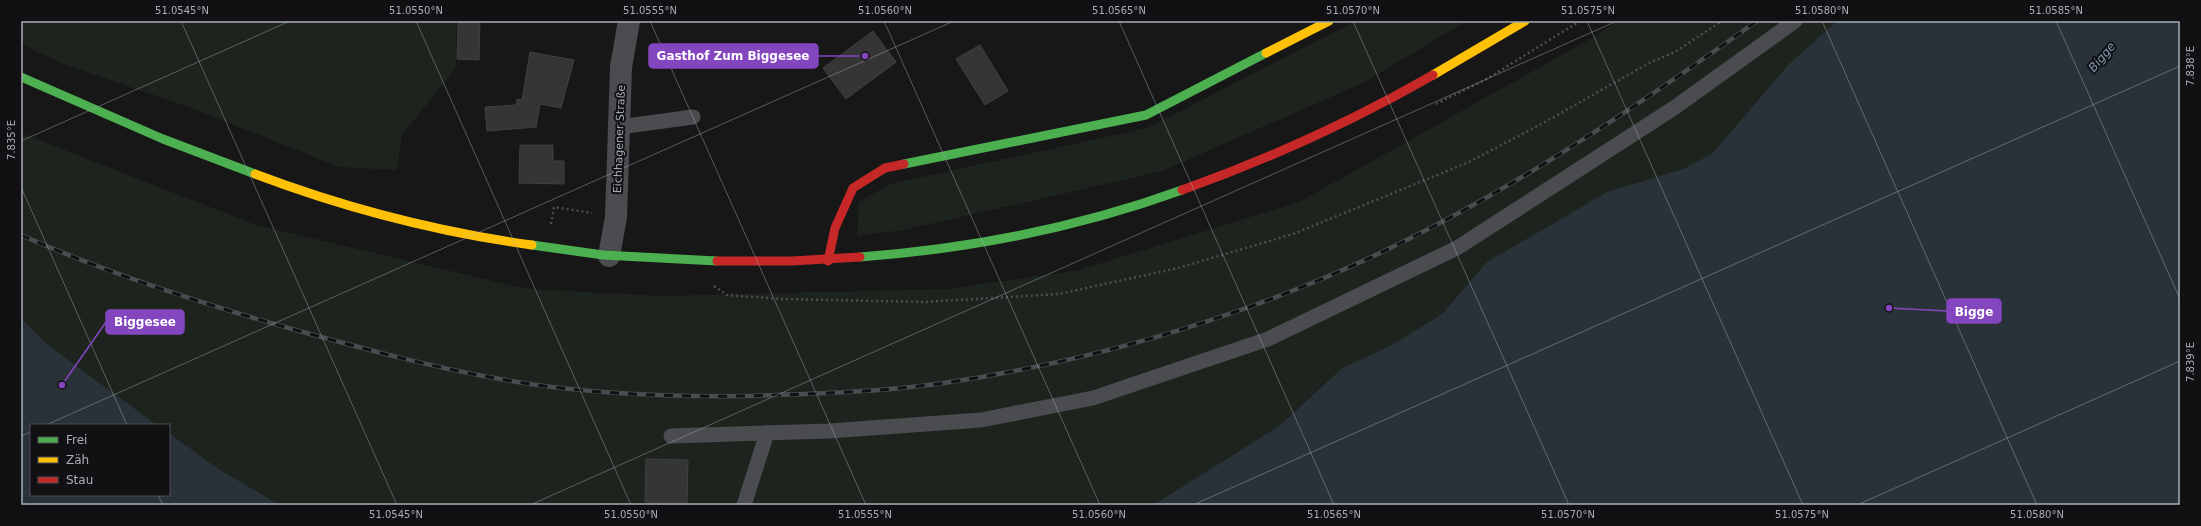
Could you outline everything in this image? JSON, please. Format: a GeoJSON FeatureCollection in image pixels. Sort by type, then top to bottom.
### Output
{"type":"FeatureCollection","features":[{"type":"Feature","properties":{"kind":"main road"},"geometry":{"type":"LineString","coordinates":[[828,261],[835,228],[853,188],[885,168],[1146,115],[1329,21]]}},
{"type":"Feature","properties":{"kind":"main road"},"geometry":{"type":"LineString","coordinates":[[21,77],[84,106],[203,154],[326,199],[409,222],[463,234],[609,256],[652,260],[738,263],[828,261],[915,252],[1020,235],[1110,213],[1174,193],[1249,166],[1321,134],[1462,60],[1525,21]]}},
{"type":"Feature","properties":{"kind":"street","name":"Eichhagener Straße"},"geometry":{"type":"LineString","coordinates":[[609,256],[616,217],[621,67],[629,21]]}},
{"type":"Feature","properties":{"kind":"lane"},"geometry":{"type":"LineString","coordinates":[[671,436],[829,431],[989,418],[1093,398],[1268,339],[1457,248],[1674,108],[1795,21]]}},
{"type":"Feature","properties":{"kind":"lane"},"geometry":{"type":"LineString","coordinates":[[619,127],[693,117]]}},
{"type":"Feature","properties":{"kind":"lane"},"geometry":{"type":"LineString","coordinates":[[744,505],[768,433]]}},
{"type":"Feature","properties":{"kind":"path"},"geometry":{"type":"LineString","coordinates":[[710,284],[727,295],[782,299],[924,302],[1059,294],[1178,268],[1293,234],[1469,162],[1545,122],[1649,63],[1675,52],[1722,21]]}},
{"type":"Feature","properties":{"kind":"shaded area"},"geometry":{"type":"Polygon","coordinates":[[[21,21],[456,21],[456,68],[402,135],[397,170],[339,167],[192,108],[63,64],[21,44],[21,21]]]}},
{"type":"Feature","properties":{"kind":"shaded area"},"geometry":{"type":"Polygon","coordinates":[[[1356,21],[1467,21],[1363,83],[1162,171],[904,230],[857,236],[859,202],[890,184],[1147,128],[1356,21]]]}},
{"type":"Feature","properties":{"kind":"shaded area"},"geometry":{"type":"Polygon","coordinates":[[[1617,21],[1837,21],[1789,64],[1713,154],[1683,169],[1607,192],[1487,262],[1442,314],[1390,346],[1342,368],[1279,426],[1153,505],[280,505],[217,468],[170,434],[170,424],[156,424],[48,345],[21,318],[21,133],[256,225],[527,289],[663,296],[948,289],[1079,270],[1299,202],[1594,37],[1617,21]]]}},
{"type":"Feature","properties":{"kind":"water"},"geometry":{"type":"Polygon","coordinates":[[[1837,21],[2180,21],[2180,505],[1153,505],[1279,426],[1342,368],[1390,346],[1442,314],[1487,262],[1607,192],[1683,169],[1712,154],[1789,64],[1837,21]]]}},
{"type":"Feature","properties":{"kind":"water"},"geometry":{"type":"Polygon","coordinates":[[[21,318],[48,345],[156,424],[30,424],[30,496],[170,496],[170,434],[217,468],[280,505],[21,505],[21,318]]]}},
{"type":"Feature","properties":{"kind":"building"},"geometry":{"type":"Polygon","coordinates":[[[458,21],[480,21],[479,60],[457,59],[458,21]]]}},
{"type":"Feature","properties":{"kind":"building"},"geometry":{"type":"Polygon","coordinates":[[[873,31],[896,62],[846,99],[823,68],[873,31]]]}},
{"type":"Feature","properties":{"kind":"building"},"geometry":{"type":"Polygon","coordinates":[[[980,45],[1008,91],[985,105],[956,59],[980,45]]]}},
{"type":"Feature","properties":{"kind":"building"},"geometry":{"type":"Polygon","coordinates":[[[530,52],[574,60],[561,108],[540,104],[536,127],[487,131],[485,107],[516,105],[517,99],[522,100],[530,52]]]}},
{"type":"Feature","properties":{"kind":"building"},"geometry":{"type":"Polygon","coordinates":[[[520,145],[553,145],[553,161],[564,161],[564,184],[519,183],[520,145]]]}},
{"type":"Feature","properties":{"kind":"building"},"geometry":{"type":"Polygon","coordinates":[[[646,459],[688,460],[687,503],[645,502],[646,459]]]}},
{"type":"Feature","properties":{"kind":"railway"},"geometry":{"type":"LineString","coordinates":[[21,235],[121,275],[223,309],[396,357],[500,379],[562,388],[624,394],[687,396],[749,396],[871,391],[920,386],[990,376],[1126,346],[1259,304],[1363,261],[1422,232],[1537,168],[1649,96],[1757,21]]}},
{"type":"Feature","properties":{"kind":"traffic: fast"},"geometry":{"type":"LineString","coordinates":[[904,164],[1146,115],[1266,53]]}},
{"type":"Feature","properties":{"kind":"traffic: fast"},"geometry":{"type":"LineString","coordinates":[[21,77],[163,139],[255,174]]}},
{"type":"Feature","properties":{"kind":"traffic: fast"},"geometry":{"type":"LineString","coordinates":[[860,257],[942,248],[1023,234],[1104,215],[1182,190]]}},
{"type":"Feature","properties":{"kind":"traffic: fast"},"geometry":{"type":"LineString","coordinates":[[532,245],[603,255],[717,261]]}},
{"type":"Feature","properties":{"kind":"traffic: slow"},"geometry":{"type":"LineString","coordinates":[[1266,53],[1329,21]]}},
{"type":"Feature","properties":{"kind":"traffic: slow"},"geometry":{"type":"LineString","coordinates":[[1433,75],[1525,21]]}},
{"type":"Feature","properties":{"kind":"traffic: slow"},"geometry":{"type":"LineString","coordinates":[[255,174],[323,198],[426,226],[497,240],[532,245]]}},
{"type":"Feature","properties":{"kind":"traffic: jam"},"geometry":{"type":"LineString","coordinates":[[1182,190],[1247,165],[1310,138],[1372,108],[1433,75]]}},
{"type":"Feature","properties":{"kind":"traffic: jam"},"geometry":{"type":"LineString","coordinates":[[828,261],[835,228],[853,188],[885,168],[904,164]]}},
{"type":"Feature","properties":{"kind":"traffic: jam"},"geometry":{"type":"LineString","coordinates":[[717,261],[792,261],[860,257]]}},
{"type":"Feature","properties":{"kind":"place","name":"Gasthof Zum Biggesee"},"geometry":{"type":"Point","coordinates":[865,56]}},
{"type":"Feature","properties":{"kind":"place","name":"Bigge"},"geometry":{"type":"Point","coordinates":[1889,308]}},
{"type":"Feature","properties":{"kind":"place","name":"Biggesee"},"geometry":{"type":"Point","coordinates":[62,385]}}]}
